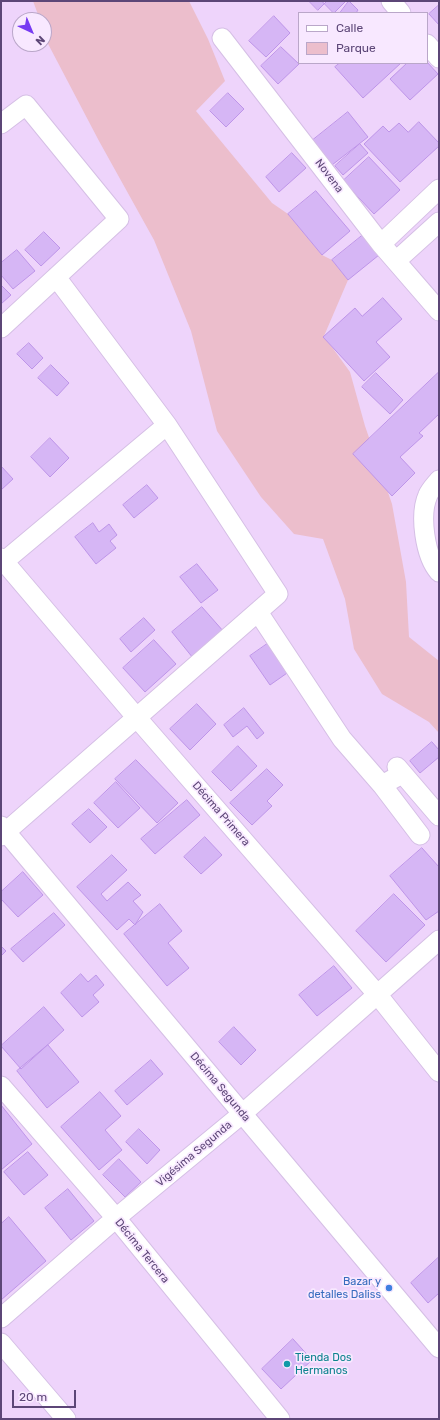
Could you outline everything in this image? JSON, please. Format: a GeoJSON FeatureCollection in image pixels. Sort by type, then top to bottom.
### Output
{"type":"FeatureCollection","features":[{"type":"Feature","properties":{"kind":"street"},"geometry":{"type":"LineString","coordinates":[[390,1],[400,12]]}},
{"type":"Feature","properties":{"kind":"street","name":"Novena"},"geometry":{"type":"LineString","coordinates":[[222,38],[381,244],[439,311]]}},
{"type":"Feature","properties":{"kind":"street"},"geometry":{"type":"LineString","coordinates":[[428,45],[439,58]]}},
{"type":"Feature","properties":{"kind":"street"},"geometry":{"type":"LineString","coordinates":[[1,124],[26,105],[119,219],[1,328]]}},
{"type":"Feature","properties":{"kind":"street"},"geometry":{"type":"LineString","coordinates":[[381,244],[439,189]]}},
{"type":"Feature","properties":{"kind":"street"},"geometry":{"type":"LineString","coordinates":[[396,261],[439,222]]}},
{"type":"Feature","properties":{"kind":"street"},"geometry":{"type":"LineString","coordinates":[[3,831],[137,718],[278,594],[167,425],[56,277]]}},
{"type":"Feature","properties":{"kind":"street"},"geometry":{"type":"LineString","coordinates":[[2,561],[167,425]]}},
{"type":"Feature","properties":{"kind":"street"},"geometry":{"type":"LineString","coordinates":[[439,480],[428,495],[424,515],[426,539],[433,565],[439,572]]}},
{"type":"Feature","properties":{"kind":"street","name":"Décima Primera"},"geometry":{"type":"LineString","coordinates":[[2,561],[377,994],[439,1072]]}},
{"type":"Feature","properties":{"kind":"street"},"geometry":{"type":"LineString","coordinates":[[258,612],[342,739],[382,785],[420,835]]}},
{"type":"Feature","properties":{"kind":"street"},"geometry":{"type":"LineString","coordinates":[[382,785],[400,770],[439,816]]}},
{"type":"Feature","properties":{"kind":"street","name":"Décima Segunda"},"geometry":{"type":"LineString","coordinates":[[3,831],[439,1348]]}},
{"type":"Feature","properties":{"kind":"street","name":"Vigésima Segunda"},"geometry":{"type":"LineString","coordinates":[[1,1318],[116,1218],[242,1114],[439,940]]}},
{"type":"Feature","properties":{"kind":"street","name":"Décima Tercera"},"geometry":{"type":"LineString","coordinates":[[1,1086],[116,1218],[280,1419]]}},
{"type":"Feature","properties":{"kind":"street"},"geometry":{"type":"LineString","coordinates":[[1,1343],[66,1419]]}},
{"type":"Feature","properties":{"kind":"shaded area"},"geometry":{"type":"Polygon","coordinates":[[[1,1],[439,1],[439,1419],[1,1419],[1,1]]]}},
{"type":"Feature","properties":{"kind":"green space"},"geometry":{"type":"Polygon","coordinates":[[[33,1],[189,1],[208,39],[225,81],[196,111],[272,203],[288,214],[322,255],[332,260],[348,280],[324,336],[350,372],[365,426],[392,504],[406,582],[409,637],[439,661],[439,733],[429,722],[382,694],[354,649],[345,599],[323,539],[294,534],[261,497],[217,431],[191,331],[154,240],[99,141],[52,51],[52,12],[37,12],[33,1]]]}},
{"type":"Feature","properties":{"kind":"building"},"geometry":{"type":"Polygon","coordinates":[[[309,1],[327,1],[318,10],[309,1]]]}},
{"type":"Feature","properties":{"kind":"building"},"geometry":{"type":"Polygon","coordinates":[[[322,1],[346,1],[335,12],[333,12],[322,1]]]}},
{"type":"Feature","properties":{"kind":"building"},"geometry":{"type":"Polygon","coordinates":[[[349,1],[358,10],[357,12],[341,12],[349,1]]]}},
{"type":"Feature","properties":{"kind":"building"},"geometry":{"type":"Polygon","coordinates":[[[439,5],[439,25],[429,14],[439,5]]]}},
{"type":"Feature","properties":{"kind":"building"},"geometry":{"type":"Polygon","coordinates":[[[274,16],[290,33],[266,57],[249,41],[274,16]]]}},
{"type":"Feature","properties":{"kind":"building"},"geometry":{"type":"Polygon","coordinates":[[[281,47],[299,64],[278,84],[261,66],[281,47]]]}},
{"type":"Feature","properties":{"kind":"building"},"geometry":{"type":"Polygon","coordinates":[[[428,63],[438,74],[410,100],[390,79],[406,64],[428,63]]]}},
{"type":"Feature","properties":{"kind":"building"},"geometry":{"type":"Polygon","coordinates":[[[339,64],[400,64],[363,98],[335,67],[339,64]]]}},
{"type":"Feature","properties":{"kind":"building"},"geometry":{"type":"Polygon","coordinates":[[[228,93],[244,109],[226,127],[210,111],[228,93]]]}},
{"type":"Feature","properties":{"kind":"building"},"geometry":{"type":"Polygon","coordinates":[[[348,112],[368,137],[332,165],[313,140],[348,112]]]}},
{"type":"Feature","properties":{"kind":"building"},"geometry":{"type":"Polygon","coordinates":[[[419,122],[439,143],[439,146],[400,182],[364,144],[383,126],[389,132],[399,123],[408,132],[419,122]]]}},
{"type":"Feature","properties":{"kind":"building"},"geometry":{"type":"Polygon","coordinates":[[[360,144],[368,153],[343,175],[335,166],[360,144]]]}},
{"type":"Feature","properties":{"kind":"building"},"geometry":{"type":"Polygon","coordinates":[[[292,153],[306,168],[279,192],[266,177],[292,153]]]}},
{"type":"Feature","properties":{"kind":"building"},"geometry":{"type":"Polygon","coordinates":[[[369,157],[400,190],[374,214],[343,181],[369,157]]]}},
{"type":"Feature","properties":{"kind":"building"},"geometry":{"type":"Polygon","coordinates":[[[316,191],[350,231],[322,255],[288,214],[316,191]]]}},
{"type":"Feature","properties":{"kind":"building"},"geometry":{"type":"Polygon","coordinates":[[[44,232],[60,248],[41,266],[25,250],[44,232]]]}},
{"type":"Feature","properties":{"kind":"building"},"geometry":{"type":"Polygon","coordinates":[[[363,235],[379,255],[348,280],[332,260],[363,235]]]}},
{"type":"Feature","properties":{"kind":"building"},"geometry":{"type":"Polygon","coordinates":[[[17,250],[35,271],[13,289],[1,275],[1,263],[17,250]]]}},
{"type":"Feature","properties":{"kind":"building"},"geometry":{"type":"Polygon","coordinates":[[[1,285],[11,295],[1,304],[1,285]]]}},
{"type":"Feature","properties":{"kind":"building"},"geometry":{"type":"Polygon","coordinates":[[[383,298],[402,319],[376,342],[390,357],[364,381],[323,337],[355,308],[362,316],[383,298]]]}},
{"type":"Feature","properties":{"kind":"building"},"geometry":{"type":"Polygon","coordinates":[[[29,343],[43,358],[32,369],[17,354],[29,343]]]}},
{"type":"Feature","properties":{"kind":"building"},"geometry":{"type":"Polygon","coordinates":[[[51,365],[69,383],[57,396],[38,378],[51,365]]]}},
{"type":"Feature","properties":{"kind":"building"},"geometry":{"type":"Polygon","coordinates":[[[439,372],[439,414],[419,433],[423,436],[400,457],[415,473],[392,496],[353,454],[439,372]]]}},
{"type":"Feature","properties":{"kind":"building"},"geometry":{"type":"Polygon","coordinates":[[[376,373],[403,400],[390,414],[362,387],[376,373]]]}},
{"type":"Feature","properties":{"kind":"building"},"geometry":{"type":"Polygon","coordinates":[[[50,438],[69,458],[50,477],[31,457],[50,438]]]}},
{"type":"Feature","properties":{"kind":"building"},"geometry":{"type":"Polygon","coordinates":[[[1,466],[13,479],[1,490],[1,466]]]}},
{"type":"Feature","properties":{"kind":"building"},"geometry":{"type":"Polygon","coordinates":[[[147,485],[158,498],[134,518],[123,505],[147,485]]]}},
{"type":"Feature","properties":{"kind":"building"},"geometry":{"type":"Polygon","coordinates":[[[93,523],[99,532],[109,524],[117,535],[110,541],[116,548],[96,564],[75,537],[93,523]]]}},
{"type":"Feature","properties":{"kind":"building"},"geometry":{"type":"Polygon","coordinates":[[[197,564],[218,590],[201,603],[180,577],[197,564]]]}},
{"type":"Feature","properties":{"kind":"building"},"geometry":{"type":"Polygon","coordinates":[[[202,607],[224,632],[193,658],[172,632],[202,607]]]}},
{"type":"Feature","properties":{"kind":"building"},"geometry":{"type":"Polygon","coordinates":[[[144,618],[155,630],[131,652],[120,639],[144,618]]]}},
{"type":"Feature","properties":{"kind":"building"},"geometry":{"type":"Polygon","coordinates":[[[154,640],[176,664],[145,692],[123,668],[154,640]]]}},
{"type":"Feature","properties":{"kind":"building"},"geometry":{"type":"Polygon","coordinates":[[[270,642],[290,671],[270,685],[250,656],[270,642]]]}},
{"type":"Feature","properties":{"kind":"building"},"geometry":{"type":"Polygon","coordinates":[[[197,704],[216,724],[190,750],[170,729],[197,704]]]}},
{"type":"Feature","properties":{"kind":"building"},"geometry":{"type":"Polygon","coordinates":[[[244,708],[264,733],[257,739],[247,726],[233,737],[224,725],[244,708]]]}},
{"type":"Feature","properties":{"kind":"building"},"geometry":{"type":"Polygon","coordinates":[[[432,742],[439,750],[439,757],[420,773],[410,761],[432,742]]]}},
{"type":"Feature","properties":{"kind":"building"},"geometry":{"type":"Polygon","coordinates":[[[238,746],[257,766],[231,791],[212,772],[238,746]]]}},
{"type":"Feature","properties":{"kind":"building"},"geometry":{"type":"Polygon","coordinates":[[[136,760],[178,803],[157,823],[115,779],[136,760]]]}},
{"type":"Feature","properties":{"kind":"building"},"geometry":{"type":"Polygon","coordinates":[[[267,769],[283,785],[267,801],[272,806],[252,825],[230,803],[267,769]]]}},
{"type":"Feature","properties":{"kind":"building"},"geometry":{"type":"Polygon","coordinates":[[[116,782],[140,808],[118,828],[94,803],[116,782]]]}},
{"type":"Feature","properties":{"kind":"building"},"geometry":{"type":"Polygon","coordinates":[[[187,800],[200,815],[155,854],[141,839],[187,800]]]}},
{"type":"Feature","properties":{"kind":"building"},"geometry":{"type":"Polygon","coordinates":[[[89,809],[107,827],[90,843],[72,824],[89,809]]]}},
{"type":"Feature","properties":{"kind":"building"},"geometry":{"type":"Polygon","coordinates":[[[205,837],[222,855],[201,874],[184,857],[205,837]]]}},
{"type":"Feature","properties":{"kind":"building"},"geometry":{"type":"Polygon","coordinates":[[[422,848],[439,867],[439,911],[426,920],[390,876],[422,848]]]}},
{"type":"Feature","properties":{"kind":"building"},"geometry":{"type":"Polygon","coordinates":[[[112,855],[127,870],[101,894],[107,901],[128,882],[141,895],[133,901],[143,912],[135,925],[129,919],[117,930],[77,887],[112,855]]]}},
{"type":"Feature","properties":{"kind":"building"},"geometry":{"type":"Polygon","coordinates":[[[23,872],[43,895],[18,917],[1,899],[1,892],[23,872]]]}},
{"type":"Feature","properties":{"kind":"building"},"geometry":{"type":"Polygon","coordinates":[[[394,894],[425,925],[386,962],[356,931],[394,894]]]}},
{"type":"Feature","properties":{"kind":"building"},"geometry":{"type":"Polygon","coordinates":[[[160,904],[182,931],[168,943],[189,968],[167,986],[124,934],[160,904]]]}},
{"type":"Feature","properties":{"kind":"building"},"geometry":{"type":"Polygon","coordinates":[[[54,913],[65,925],[23,962],[11,949],[54,913]]]}},
{"type":"Feature","properties":{"kind":"building"},"geometry":{"type":"Polygon","coordinates":[[[1,946],[6,951],[1,956],[1,946]]]}},
{"type":"Feature","properties":{"kind":"building"},"geometry":{"type":"Polygon","coordinates":[[[334,966],[352,988],[317,1016],[299,995],[334,966]]]}},
{"type":"Feature","properties":{"kind":"building"},"geometry":{"type":"Polygon","coordinates":[[[81,974],[88,982],[96,975],[104,985],[93,995],[99,1002],[82,1017],[61,993],[81,974]]]}},
{"type":"Feature","properties":{"kind":"building"},"geometry":{"type":"Polygon","coordinates":[[[44,1007],[64,1030],[21,1069],[1,1046],[44,1007]]]}},
{"type":"Feature","properties":{"kind":"building"},"geometry":{"type":"Polygon","coordinates":[[[234,1027],[256,1050],[241,1065],[219,1042],[234,1027]]]}},
{"type":"Feature","properties":{"kind":"building"},"geometry":{"type":"Polygon","coordinates":[[[48,1045],[79,1082],[47,1108],[17,1071],[48,1045]]]}},
{"type":"Feature","properties":{"kind":"building"},"geometry":{"type":"Polygon","coordinates":[[[151,1060],[163,1074],[127,1105],[115,1091],[151,1060]]]}},
{"type":"Feature","properties":{"kind":"building"},"geometry":{"type":"Polygon","coordinates":[[[100,1092],[121,1116],[105,1130],[122,1150],[99,1170],[61,1127],[100,1092]]]}},
{"type":"Feature","properties":{"kind":"building"},"geometry":{"type":"Polygon","coordinates":[[[1,1105],[32,1144],[1,1170],[1,1105]]]}},
{"type":"Feature","properties":{"kind":"building"},"geometry":{"type":"Polygon","coordinates":[[[139,1129],[160,1150],[147,1164],[126,1142],[139,1129]]]}},
{"type":"Feature","properties":{"kind":"building"},"geometry":{"type":"Polygon","coordinates":[[[28,1152],[48,1175],[24,1195],[4,1172],[28,1152]]]}},
{"type":"Feature","properties":{"kind":"building"},"geometry":{"type":"Polygon","coordinates":[[[119,1159],[141,1182],[125,1197],[103,1175],[119,1159]]]}},
{"type":"Feature","properties":{"kind":"building"},"geometry":{"type":"Polygon","coordinates":[[[68,1189],[94,1221],[71,1240],[45,1208],[68,1189]]]}},
{"type":"Feature","properties":{"kind":"building"},"geometry":{"type":"Polygon","coordinates":[[[9,1217],[46,1261],[1,1300],[1,1224],[9,1217]]]}},
{"type":"Feature","properties":{"kind":"building","name":"Bazar y detalles Daliss"},"geometry":{"type":"Polygon","coordinates":[[[439,1257],[439,1293],[428,1303],[411,1283],[439,1257]]]}},
{"type":"Feature","properties":{"kind":"building","name":"Tienda Dos Hermanos"},"geometry":{"type":"Polygon","coordinates":[[[293,1339],[312,1360],[281,1389],[262,1369],[293,1339]]]}},
{"type":"Feature","properties":{"kind":"place","name":"Bazar y detalles Daliss"},"geometry":{"type":"Point","coordinates":[389,1288]}},
{"type":"Feature","properties":{"kind":"place","name":"Tienda Dos Hermanos"},"geometry":{"type":"Point","coordinates":[287,1364]}}]}
